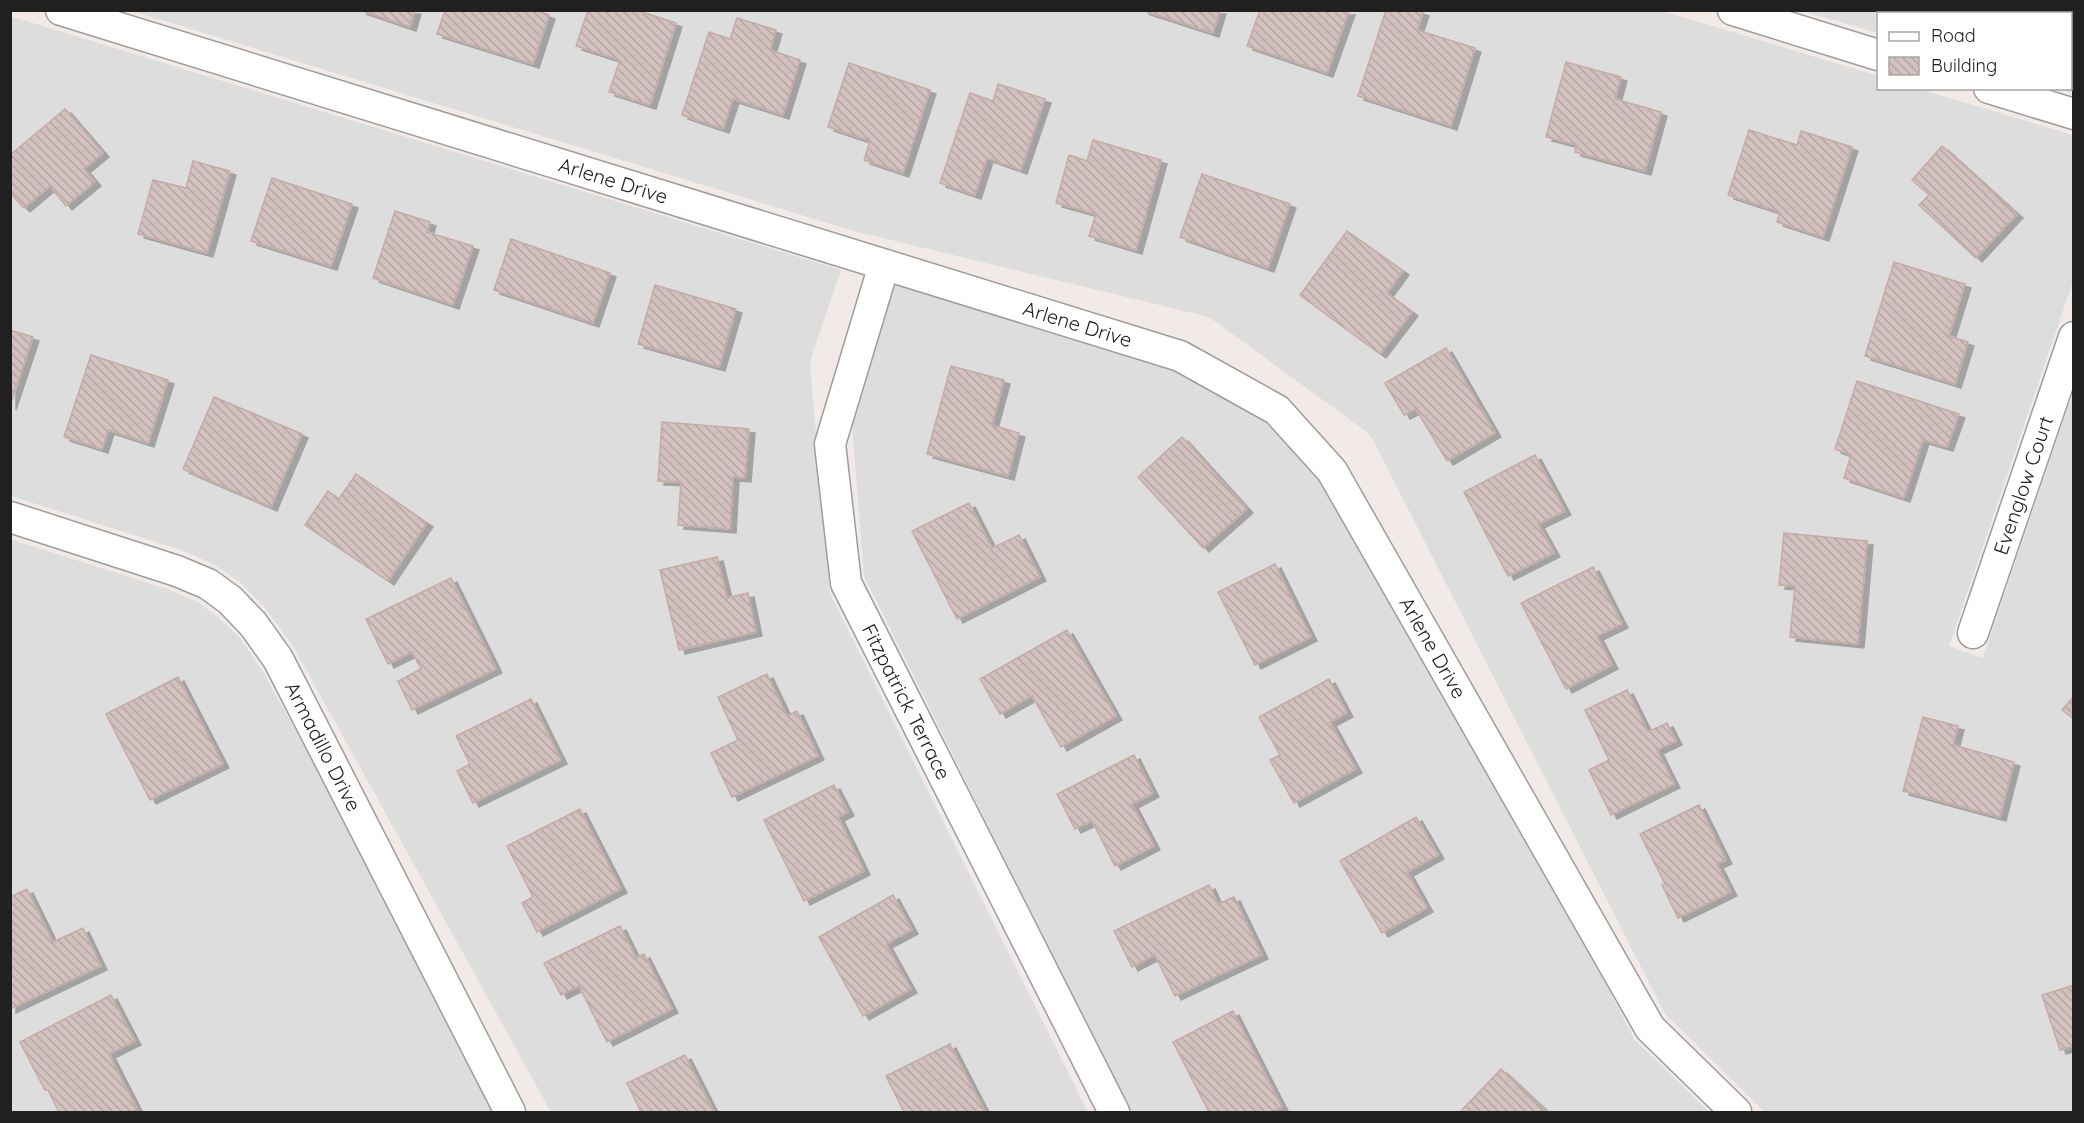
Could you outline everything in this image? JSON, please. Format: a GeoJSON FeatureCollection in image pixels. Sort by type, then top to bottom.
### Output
{"type":"FeatureCollection","features":[{"type":"Feature","properties":{"kind":"street","name":"Arlene Drive"},"geometry":{"type":"LineString","coordinates":[[61,10],[1180,356],[1277,410],[1332,471],[1650,1028],[1736,1113]]}},
{"type":"Feature","properties":{"kind":"street"},"geometry":{"type":"LineString","coordinates":[[1733,10],[1877,55]]}},
{"type":"Feature","properties":{"kind":"street"},"geometry":{"type":"LineString","coordinates":[[1995,90],[2073,114]]}},
{"type":"Feature","properties":{"kind":"street","name":"Fitzpatrick Terrace"},"geometry":{"type":"LineString","coordinates":[[884,265],[830,444],[846,583],[1114,1113]]}},
{"type":"Feature","properties":{"kind":"street","name":"Evenglow Court"},"geometry":{"type":"LineString","coordinates":[[1973,633],[2073,337]]}},
{"type":"Feature","properties":{"kind":"street","name":"Armadillo Drive"},"geometry":{"type":"LineString","coordinates":[[10,517],[177,571],[208,584],[230,600],[253,624],[278,659],[510,1113]]}},
{"type":"Feature","properties":{"kind":"shaded area"},"geometry":{"type":"Polygon","coordinates":[[[132,11],[1663,11],[1877,76],[1877,90],[1922,90],[2073,135],[2073,281],[1949,646],[1983,658],[2073,392],[2073,1112],[1765,1112],[1665,1014],[1368,433],[1209,317],[854,231],[132,11]]]}},
{"type":"Feature","properties":{"kind":"shaded area"},"geometry":{"type":"Polygon","coordinates":[[[1803,11],[2073,11],[2073,93],[2062,90],[2072,90],[2072,12],[1877,12],[1877,33],[1803,11]]]}},
{"type":"Feature","properties":{"kind":"shaded area"},"geometry":{"type":"Polygon","coordinates":[[[10,16],[841,270],[810,365],[830,594],[1088,1112],[551,1112],[293,646],[266,609],[241,583],[215,565],[184,551],[11,496],[10,16]]]}},
{"type":"Feature","properties":{"kind":"shaded area"},"geometry":{"type":"Polygon","coordinates":[[[875,280],[1196,355],[1343,465],[1634,1039],[1709,1112],[1130,1112],[864,576],[847,363],[875,280]]]}},
{"type":"Feature","properties":{"kind":"shaded area"},"geometry":{"type":"Polygon","coordinates":[[[10,539],[170,590],[198,602],[240,638],[263,672],[508,1112],[11,1112],[10,539]]]}},
{"type":"Feature","properties":{"kind":"building"},"geometry":{"type":"Polygon","coordinates":[[[360,10],[415,10],[410,27],[360,10]]]}},
{"type":"Feature","properties":{"kind":"building"},"geometry":{"type":"Polygon","coordinates":[[[445,10],[535,10],[549,15],[533,64],[437,34],[445,10]]]}},
{"type":"Feature","properties":{"kind":"building"},"geometry":{"type":"Polygon","coordinates":[[[588,10],[636,10],[676,23],[650,105],[609,92],[620,60],[576,46],[588,10]]]}},
{"type":"Feature","properties":{"kind":"building"},"geometry":{"type":"Polygon","coordinates":[[[1142,10],[1220,10],[1213,33],[1142,10]]]}},
{"type":"Feature","properties":{"kind":"building"},"geometry":{"type":"Polygon","coordinates":[[[1260,10],[1349,11],[1327,73],[1247,46],[1260,10]]]}},
{"type":"Feature","properties":{"kind":"building"},"geometry":{"type":"Polygon","coordinates":[[[1386,10],[1423,12],[1417,30],[1475,48],[1451,126],[1358,96],[1386,10]]]}},
{"type":"Feature","properties":{"kind":"building"},"geometry":{"type":"Polygon","coordinates":[[[737,18],[776,30],[770,50],[800,60],[783,115],[733,99],[723,129],[682,115],[709,32],[730,39],[737,18]]]}},
{"type":"Feature","properties":{"kind":"building"},"geometry":{"type":"Polygon","coordinates":[[[1566,62],[1621,77],[1615,99],[1661,112],[1645,171],[1575,152],[1577,145],[1546,137],[1566,62]]]}},
{"type":"Feature","properties":{"kind":"building"},"geometry":{"type":"Polygon","coordinates":[[[849,63],[930,90],[903,173],[864,160],[870,141],[828,127],[849,63]]]}},
{"type":"Feature","properties":{"kind":"building"},"geometry":{"type":"Polygon","coordinates":[[[998,84],[1045,99],[1021,170],[987,158],[975,195],[940,183],[970,93],[993,101],[998,84]]]}},
{"type":"Feature","properties":{"kind":"building"},"geometry":{"type":"Polygon","coordinates":[[[65,109],[103,153],[84,169],[95,182],[66,206],[50,186],[24,208],[10,193],[10,155],[65,109]]]}},
{"type":"Feature","properties":{"kind":"building"},"geometry":{"type":"Polygon","coordinates":[[[1749,130],[1797,145],[1801,131],[1852,147],[1823,237],[1777,222],[1780,212],[1728,195],[1749,130]]]}},
{"type":"Feature","properties":{"kind":"building"},"geometry":{"type":"Polygon","coordinates":[[[1093,140],[1161,160],[1136,250],[1089,236],[1096,214],[1056,203],[1069,155],[1087,161],[1093,140]]]}},
{"type":"Feature","properties":{"kind":"building"},"geometry":{"type":"Polygon","coordinates":[[[1942,146],[2017,214],[1976,258],[1919,205],[1929,195],[1912,180],[1942,146]]]}},
{"type":"Feature","properties":{"kind":"building"},"geometry":{"type":"Polygon","coordinates":[[[193,161],[230,171],[207,253],[138,234],[153,180],[186,188],[193,161]]]}},
{"type":"Feature","properties":{"kind":"building"},"geometry":{"type":"Polygon","coordinates":[[[1202,174],[1290,204],[1268,268],[1180,237],[1202,174]]]}},
{"type":"Feature","properties":{"kind":"building"},"geometry":{"type":"Polygon","coordinates":[[[272,178],[352,204],[331,266],[251,241],[272,178]]]}},
{"type":"Feature","properties":{"kind":"building"},"geometry":{"type":"Polygon","coordinates":[[[395,211],[430,222],[427,232],[473,246],[453,305],[373,278],[395,211]]]}},
{"type":"Feature","properties":{"kind":"building"},"geometry":{"type":"Polygon","coordinates":[[[1347,231],[1403,271],[1387,293],[1412,312],[1380,354],[1300,295],[1347,231]]]}},
{"type":"Feature","properties":{"kind":"building"},"geometry":{"type":"Polygon","coordinates":[[[511,239],[610,273],[593,323],[494,290],[511,239]]]}},
{"type":"Feature","properties":{"kind":"building"},"geometry":{"type":"Polygon","coordinates":[[[1894,262],[1965,284],[1949,336],[1968,342],[1955,384],[1865,356],[1894,262]]]}},
{"type":"Feature","properties":{"kind":"building"},"geometry":{"type":"Polygon","coordinates":[[[655,285],[736,309],[719,367],[638,344],[655,285]]]}},
{"type":"Feature","properties":{"kind":"building"},"geometry":{"type":"Polygon","coordinates":[[[10,330],[33,337],[10,406],[10,330]]]}},
{"type":"Feature","properties":{"kind":"building"},"geometry":{"type":"Polygon","coordinates":[[[1446,348],[1495,433],[1447,461],[1416,409],[1404,415],[1385,383],[1446,348]]]}},
{"type":"Feature","properties":{"kind":"building"},"geometry":{"type":"Polygon","coordinates":[[[91,355],[168,380],[148,443],[108,430],[102,449],[64,437],[91,355]]]}},
{"type":"Feature","properties":{"kind":"building"},"geometry":{"type":"Polygon","coordinates":[[[951,366],[1004,380],[992,425],[1019,433],[1008,476],[927,454],[951,366]]]}},
{"type":"Feature","properties":{"kind":"building"},"geometry":{"type":"Polygon","coordinates":[[[1857,381],[1959,414],[1947,447],[1923,440],[1904,498],[1844,478],[1851,455],[1835,449],[1857,381]]]}},
{"type":"Feature","properties":{"kind":"building"},"geometry":{"type":"Polygon","coordinates":[[[214,397],[302,434],[271,507],[183,469],[214,397]]]}},
{"type":"Feature","properties":{"kind":"building"},"geometry":{"type":"Polygon","coordinates":[[[662,422],[749,429],[745,478],[733,477],[730,529],[678,525],[681,482],[658,481],[662,422]]]}},
{"type":"Feature","properties":{"kind":"building"},"geometry":{"type":"Polygon","coordinates":[[[1182,437],[1247,509],[1203,548],[1138,477],[1182,437]]]}},
{"type":"Feature","properties":{"kind":"building"},"geometry":{"type":"Polygon","coordinates":[[[1535,455],[1565,511],[1538,524],[1554,553],[1508,576],[1464,492],[1535,455]]]}},
{"type":"Feature","properties":{"kind":"building"},"geometry":{"type":"Polygon","coordinates":[[[356,474],[427,523],[388,581],[305,525],[328,491],[339,499],[356,474]]]}},
{"type":"Feature","properties":{"kind":"building"},"geometry":{"type":"Polygon","coordinates":[[[969,503],[992,548],[1019,535],[1040,577],[957,619],[912,531],[969,503]]]}},
{"type":"Feature","properties":{"kind":"building"},"geometry":{"type":"Polygon","coordinates":[[[1784,533],[1867,541],[1858,644],[1790,637],[1795,586],[1779,585],[1784,533]]]}},
{"type":"Feature","properties":{"kind":"building"},"geometry":{"type":"Polygon","coordinates":[[[717,557],[727,598],[748,593],[756,632],[679,650],[660,570],[717,557]]]}},
{"type":"Feature","properties":{"kind":"building"},"geometry":{"type":"Polygon","coordinates":[[[1275,564],[1311,637],[1255,665],[1218,592],[1275,564]]]}},
{"type":"Feature","properties":{"kind":"building"},"geometry":{"type":"Polygon","coordinates":[[[1593,567],[1622,624],[1597,636],[1612,665],[1566,689],[1521,603],[1593,567]]]}},
{"type":"Feature","properties":{"kind":"building"},"geometry":{"type":"Polygon","coordinates":[[[451,578],[496,669],[412,710],[398,681],[421,669],[412,652],[388,664],[366,619],[451,578]]]}},
{"type":"Feature","properties":{"kind":"building"},"geometry":{"type":"Polygon","coordinates":[[[1067,630],[1116,716],[1061,747],[1032,696],[1000,714],[980,679],[1067,630]]]}},
{"type":"Feature","properties":{"kind":"building"},"geometry":{"type":"Polygon","coordinates":[[[767,674],[787,716],[797,711],[818,756],[732,797],[711,753],[738,740],[718,697],[767,674]]]}},
{"type":"Feature","properties":{"kind":"building"},"geometry":{"type":"Polygon","coordinates":[[[178,677],[223,764],[150,800],[106,714],[178,677]]]}},
{"type":"Feature","properties":{"kind":"building"},"geometry":{"type":"Polygon","coordinates":[[[1329,679],[1347,713],[1330,722],[1356,769],[1294,803],[1270,760],[1280,755],[1259,717],[1329,679]]]}},
{"type":"Feature","properties":{"kind":"building"},"geometry":{"type":"Polygon","coordinates":[[[1627,690],[1648,732],[1667,723],[1676,741],[1657,750],[1674,784],[1611,815],[1589,770],[1609,760],[1585,710],[1627,690]]]}},
{"type":"Feature","properties":{"kind":"building"},"geometry":{"type":"Polygon","coordinates":[[[2074,696],[2074,719],[2062,710],[2074,696]]]}},
{"type":"Feature","properties":{"kind":"building"},"geometry":{"type":"Polygon","coordinates":[[[531,699],[561,760],[473,803],[457,771],[470,764],[456,736],[531,699]]]}},
{"type":"Feature","properties":{"kind":"building"},"geometry":{"type":"Polygon","coordinates":[[[1923,717],[1958,726],[1953,745],[2014,762],[2000,817],[1903,791],[1923,717]]]}},
{"type":"Feature","properties":{"kind":"building"},"geometry":{"type":"Polygon","coordinates":[[[1134,755],[1153,793],[1132,804],[1154,846],[1115,866],[1092,821],[1075,829],[1057,794],[1134,755]]]}},
{"type":"Feature","properties":{"kind":"building"},"geometry":{"type":"Polygon","coordinates":[[[834,785],[848,812],[838,817],[864,871],[804,901],[764,820],[834,785]]]}},
{"type":"Feature","properties":{"kind":"building"},"geometry":{"type":"Polygon","coordinates":[[[1699,805],[1726,860],[1717,864],[1731,892],[1678,918],[1662,885],[1665,884],[1640,834],[1699,805]]]}},
{"type":"Feature","properties":{"kind":"building"},"geometry":{"type":"Polygon","coordinates":[[[580,809],[621,889],[537,932],[522,903],[533,897],[507,846],[580,809]]]}},
{"type":"Feature","properties":{"kind":"building"},"geometry":{"type":"Polygon","coordinates":[[[1416,817],[1438,855],[1407,872],[1427,908],[1382,933],[1340,861],[1416,817]]]}},
{"type":"Feature","properties":{"kind":"building"},"geometry":{"type":"Polygon","coordinates":[[[1209,885],[1218,904],[1234,897],[1262,955],[1175,996],[1155,955],[1132,967],[1114,931],[1209,885]]]}},
{"type":"Feature","properties":{"kind":"building"},"geometry":{"type":"Polygon","coordinates":[[[27,889],[53,942],[83,928],[101,966],[10,1009],[10,897],[27,889]]]}},
{"type":"Feature","properties":{"kind":"building"},"geometry":{"type":"Polygon","coordinates":[[[893,895],[912,930],[886,944],[911,989],[863,1016],[819,937],[893,895]]]}},
{"type":"Feature","properties":{"kind":"building"},"geometry":{"type":"Polygon","coordinates":[[[620,926],[636,958],[644,954],[672,1009],[607,1042],[579,986],[561,995],[544,963],[620,926]]]}},
{"type":"Feature","properties":{"kind":"building"},"geometry":{"type":"Polygon","coordinates":[[[2074,985],[2074,1046],[2060,1050],[2042,995],[2074,985]]]}},
{"type":"Feature","properties":{"kind":"building"},"geometry":{"type":"Polygon","coordinates":[[[111,995],[135,1041],[109,1054],[137,1109],[130,1112],[59,1112],[20,1042],[111,995]]]}},
{"type":"Feature","properties":{"kind":"building"},"geometry":{"type":"Polygon","coordinates":[[[1233,1011],[1282,1107],[1271,1112],[1209,1112],[1173,1042],[1233,1011]]]}},
{"type":"Feature","properties":{"kind":"building"},"geometry":{"type":"Polygon","coordinates":[[[950,1044],[985,1112],[904,1112],[886,1076],[950,1044]]]}},
{"type":"Feature","properties":{"kind":"building"},"geometry":{"type":"Polygon","coordinates":[[[685,1055],[714,1112],[641,1112],[627,1083],[685,1055]]]}},
{"type":"Feature","properties":{"kind":"building"},"geometry":{"type":"Polygon","coordinates":[[[1501,1069],[1547,1112],[1460,1112],[1501,1069]]]}}]}
